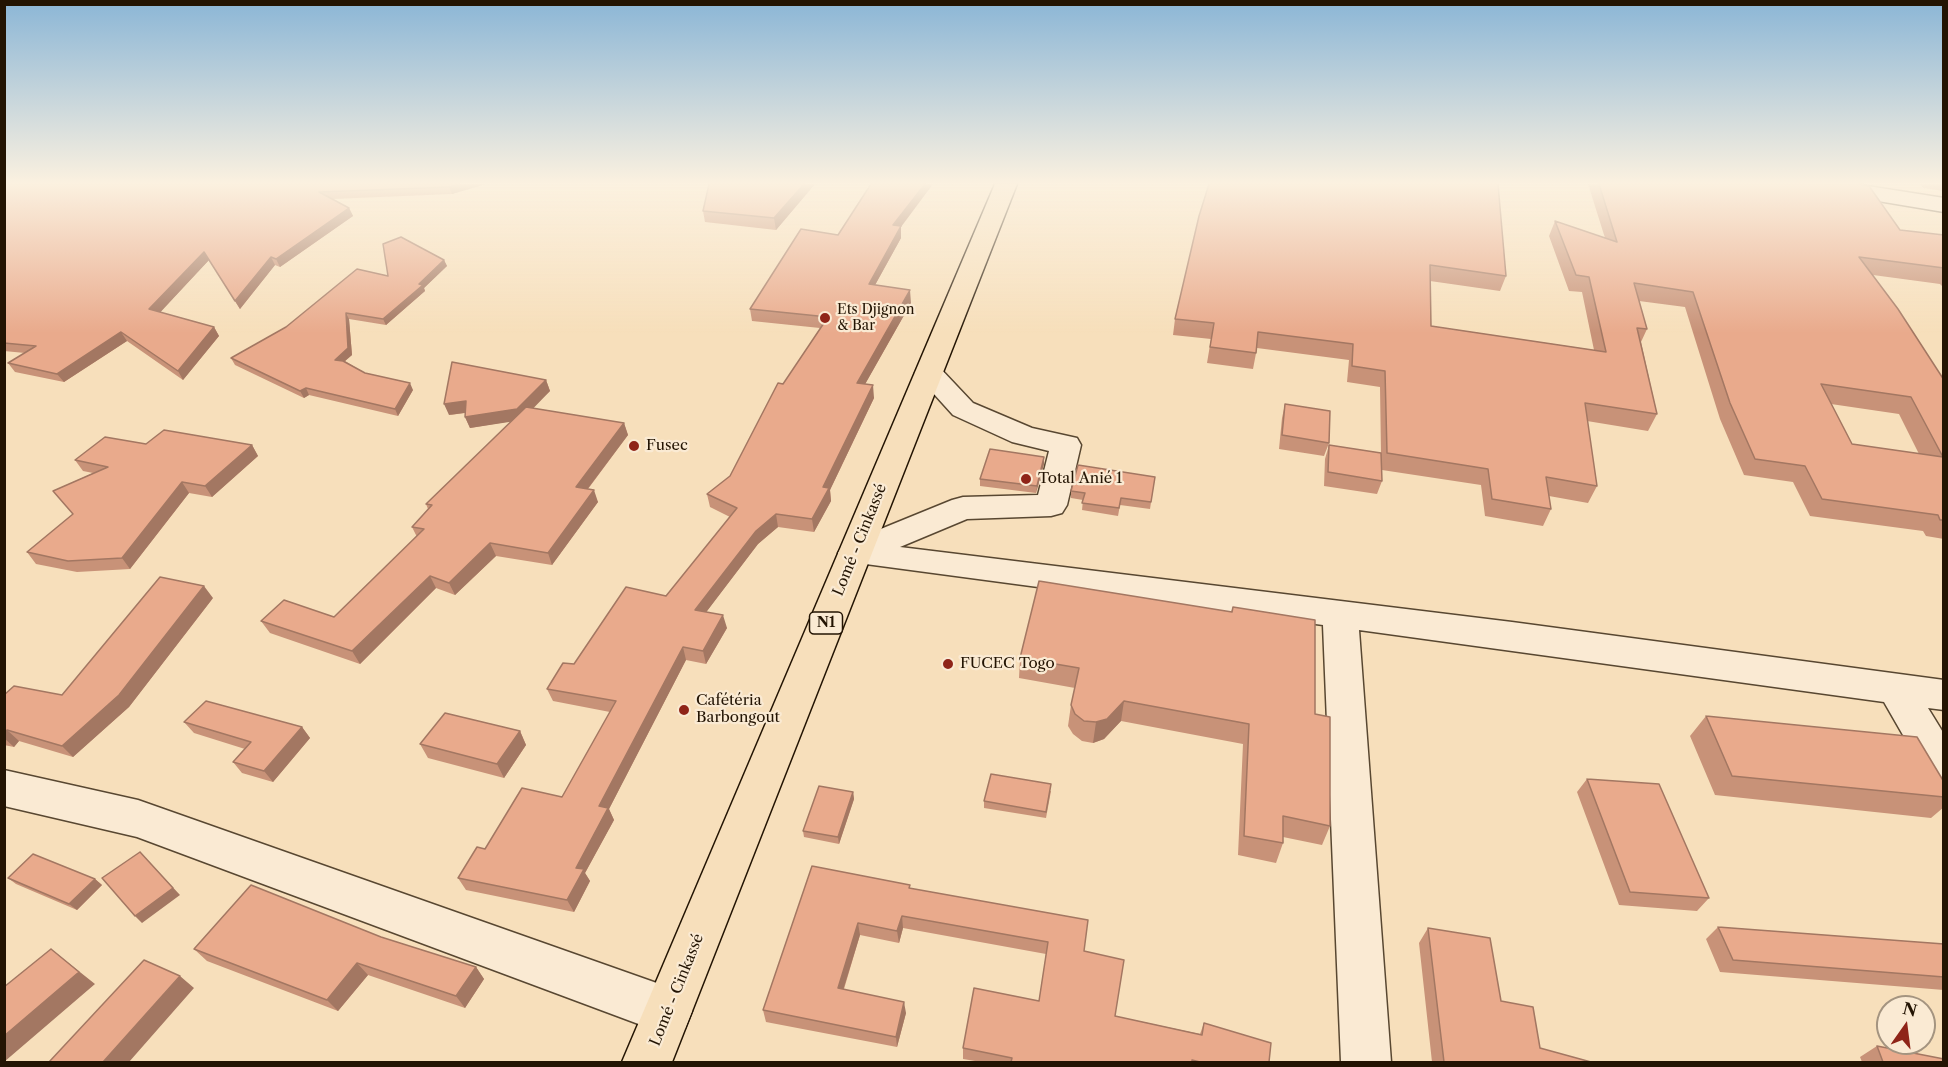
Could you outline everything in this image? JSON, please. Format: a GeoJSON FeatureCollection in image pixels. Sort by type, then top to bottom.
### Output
{"type":"FeatureCollection","features":[{"type":"Feature","properties":{"kind":"highway","name":"Lomé - Cinkassé"},"geometry":{"type":"LineString","coordinates":[[647,1062],[985,234]]}},
{"type":"Feature","properties":{"kind":"street"},"geometry":{"type":"LineString","coordinates":[[855,553],[963,508],[1015,473],[963,409],[929,373]]}},
{"type":"Feature","properties":{"kind":"street"},"geometry":{"type":"LineString","coordinates":[[855,553],[1944,695]]}},
{"type":"Feature","properties":{"kind":"street"},"geometry":{"type":"LineString","coordinates":[[1340,615],[1366,1062]]}},
{"type":"Feature","properties":{"kind":"street"},"geometry":{"type":"LineString","coordinates":[[1895,687],[1944,770]]}},
{"type":"Feature","properties":{"kind":"street"},"geometry":{"type":"LineString","coordinates":[[4,788],[138,819],[668,1011]]}},
{"type":"Feature","properties":{"kind":"building"},"geometry":{"type":"Polygon","coordinates":[[[4,234],[312,234],[276,259],[271,257],[235,301],[204,252],[149,309],[214,327],[178,371],[121,332],[57,374],[8,363],[36,346],[4,343],[4,234]]]}},
{"type":"Feature","properties":{"kind":"building"},"geometry":{"type":"Polygon","coordinates":[[[798,234],[897,234],[869,284],[910,290],[857,383],[873,385],[823,487],[829,488],[812,519],[776,514],[756,531],[695,610],[723,615],[703,651],[683,647],[599,806],[608,808],[576,868],[584,869],[567,900],[458,878],[477,847],[485,849],[522,788],[562,797],[616,701],[547,689],[563,663],[574,664],[626,587],[666,596],[737,508],[707,494],[730,476],[778,383],[783,384],[828,317],[750,309],[798,234]]]}},
{"type":"Feature","properties":{"kind":"building"},"geometry":{"type":"Polygon","coordinates":[[[1195,234],[1502,234],[1506,276],[1430,265],[1431,326],[1606,352],[1589,277],[1576,275],[1560,234],[1593,234],[1617,242],[1614,234],[1944,235],[1944,268],[1859,257],[1898,309],[1944,380],[1944,520],[1940,520],[1938,515],[1822,499],[1805,466],[1755,459],[1730,403],[1693,292],[1634,283],[1647,329],[1637,328],[1657,414],[1585,403],[1597,486],[1546,477],[1551,509],[1492,499],[1488,469],[1387,453],[1385,371],[1352,366],[1353,344],[1258,332],[1256,353],[1210,347],[1214,323],[1175,319],[1195,234]],[[1821,384],[1852,444],[1943,457],[1911,397],[1821,384]]]}},
{"type":"Feature","properties":{"kind":"building"},"geometry":{"type":"Polygon","coordinates":[[[401,237],[444,260],[419,284],[423,285],[383,319],[346,313],[348,348],[335,360],[343,361],[365,373],[410,383],[395,409],[306,388],[300,391],[231,358],[286,327],[357,269],[388,276],[383,244],[401,237]]]}},
{"type":"Feature","properties":{"kind":"building"},"geometry":{"type":"Polygon","coordinates":[[[452,362],[546,380],[517,409],[465,417],[466,401],[444,404],[452,362]]]}},
{"type":"Feature","properties":{"kind":"building"},"geometry":{"type":"Polygon","coordinates":[[[1285,404],[1330,411],[1329,443],[1282,435],[1285,404]]]}},
{"type":"Feature","properties":{"kind":"building"},"geometry":{"type":"Polygon","coordinates":[[[526,407],[624,423],[576,487],[594,490],[548,553],[490,543],[449,583],[430,576],[352,651],[261,621],[284,600],[334,617],[424,529],[412,527],[432,505],[426,504],[526,407]]]}},
{"type":"Feature","properties":{"kind":"building"},"geometry":{"type":"Polygon","coordinates":[[[164,430],[252,445],[205,486],[182,482],[122,558],[68,561],[27,552],[73,514],[53,491],[108,467],[75,460],[105,437],[146,444],[164,430]]]}},
{"type":"Feature","properties":{"kind":"building"},"geometry":{"type":"Polygon","coordinates":[[[1329,445],[1381,453],[1382,481],[1328,472],[1329,445]]]}},
{"type":"Feature","properties":{"kind":"building"},"geometry":{"type":"Polygon","coordinates":[[[990,449],[1044,457],[1037,486],[980,479],[990,449]]]}},
{"type":"Feature","properties":{"kind":"building"},"geometry":{"type":"Polygon","coordinates":[[[1078,465],[1155,477],[1151,502],[1121,498],[1119,508],[1082,503],[1085,493],[1071,491],[1078,465]]]}},
{"type":"Feature","properties":{"kind":"building"},"geometry":{"type":"Polygon","coordinates":[[[160,577],[204,586],[119,695],[62,746],[7,730],[4,732],[4,695],[14,686],[62,695],[160,577]]]}},
{"type":"Feature","properties":{"kind":"building"},"geometry":{"type":"Polygon","coordinates":[[[1039,581],[1232,612],[1233,607],[1315,620],[1315,714],[1330,717],[1330,826],[1283,816],[1283,843],[1244,836],[1249,724],[1124,701],[1107,719],[1096,722],[1084,721],[1075,714],[1071,705],[1079,668],[1020,658],[1039,581]]]}},
{"type":"Feature","properties":{"kind":"building"},"geometry":{"type":"Polygon","coordinates":[[[206,701],[302,727],[264,771],[233,762],[251,742],[184,722],[206,701]]]}},
{"type":"Feature","properties":{"kind":"building"},"geometry":{"type":"Polygon","coordinates":[[[445,713],[520,731],[497,764],[420,744],[445,713]]]}},
{"type":"Feature","properties":{"kind":"building"},"geometry":{"type":"Polygon","coordinates":[[[1706,716],[1917,737],[1944,782],[1944,797],[1732,776],[1706,716]]]}},
{"type":"Feature","properties":{"kind":"building"},"geometry":{"type":"Polygon","coordinates":[[[991,774],[1051,784],[1046,812],[984,801],[991,774]]]}},
{"type":"Feature","properties":{"kind":"building"},"geometry":{"type":"Polygon","coordinates":[[[1587,779],[1659,784],[1709,898],[1630,892],[1587,779]]]}},
{"type":"Feature","properties":{"kind":"building"},"geometry":{"type":"Polygon","coordinates":[[[819,786],[853,792],[838,837],[803,831],[819,786]]]}},
{"type":"Feature","properties":{"kind":"building"},"geometry":{"type":"Polygon","coordinates":[[[140,852],[173,888],[135,916],[102,878],[140,852]]]}},
{"type":"Feature","properties":{"kind":"building"},"geometry":{"type":"Polygon","coordinates":[[[33,854],[95,879],[69,904],[8,878],[33,854]]]}},
{"type":"Feature","properties":{"kind":"building"},"geometry":{"type":"Polygon","coordinates":[[[812,866],[910,885],[909,888],[1088,920],[1084,951],[1124,960],[1115,1016],[1202,1035],[1204,1023],[1271,1043],[1269,1062],[1192,1060],[1192,1062],[1011,1062],[1012,1058],[963,1048],[974,988],[1039,1001],[1048,942],[902,916],[897,931],[858,923],[838,988],[904,1002],[896,1037],[763,1010],[812,866]]]}},
{"type":"Feature","properties":{"kind":"building"},"geometry":{"type":"Polygon","coordinates":[[[251,885],[381,937],[476,967],[456,996],[357,963],[327,1000],[194,949],[251,885]]]}},
{"type":"Feature","properties":{"kind":"building"},"geometry":{"type":"Polygon","coordinates":[[[1718,927],[1944,944],[1944,977],[1733,960],[1718,927]]]}},
{"type":"Feature","properties":{"kind":"building"},"geometry":{"type":"Polygon","coordinates":[[[1428,928],[1490,938],[1501,1001],[1533,1007],[1540,1048],[1591,1062],[1444,1062],[1428,928]]]}},
{"type":"Feature","properties":{"kind":"building"},"geometry":{"type":"Polygon","coordinates":[[[51,949],[79,972],[4,1036],[4,987],[51,949]]]}},
{"type":"Feature","properties":{"kind":"building"},"geometry":{"type":"Polygon","coordinates":[[[144,960],[180,976],[103,1062],[49,1062],[144,960]]]}},
{"type":"Feature","properties":{"kind":"building"},"geometry":{"type":"Polygon","coordinates":[[[1880,1055],[1923,1055],[1944,1059],[1944,1062],[1883,1062],[1880,1055]]]}},
{"type":"Feature","properties":{"kind":"place","name":"Ets Djignon & Bar"},"geometry":{"type":"Point","coordinates":[825,318]}},
{"type":"Feature","properties":{"kind":"place","name":"Fusec"},"geometry":{"type":"Point","coordinates":[634,446]}},
{"type":"Feature","properties":{"kind":"place","name":"Total Anié 1"},"geometry":{"type":"Point","coordinates":[1026,479]}},
{"type":"Feature","properties":{"kind":"place","name":"FUCEC Togo"},"geometry":{"type":"Point","coordinates":[948,664]}},
{"type":"Feature","properties":{"kind":"place","name":"Cafétéria Barbongout"},"geometry":{"type":"Point","coordinates":[684,710]}}]}
